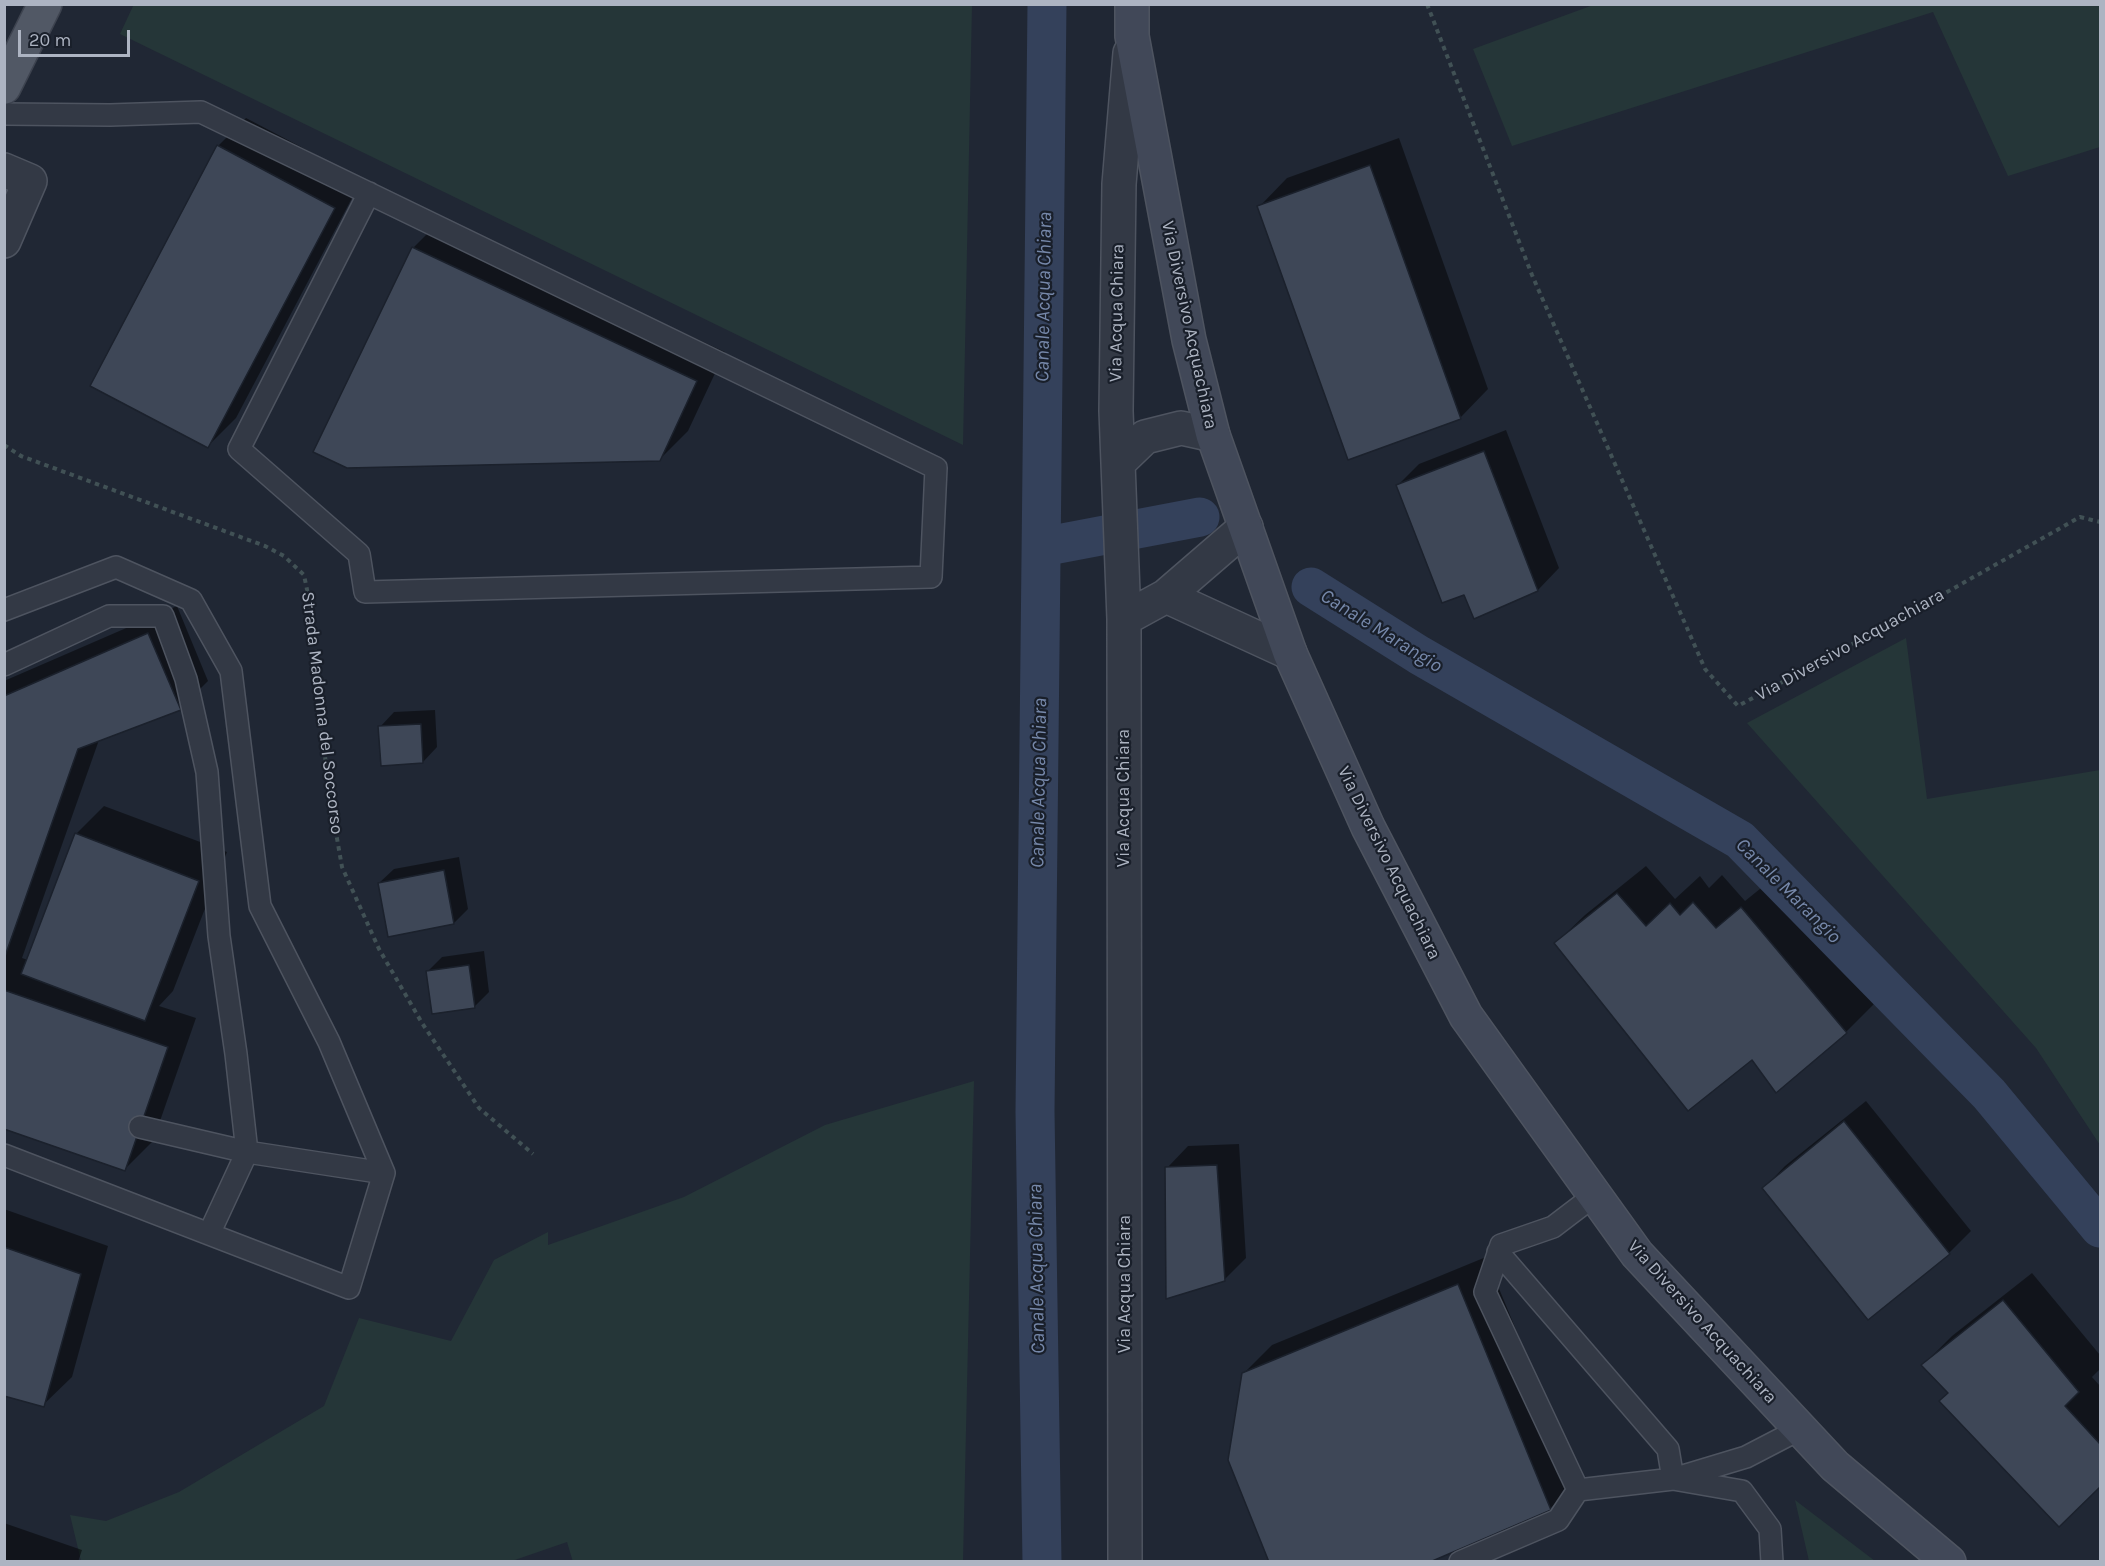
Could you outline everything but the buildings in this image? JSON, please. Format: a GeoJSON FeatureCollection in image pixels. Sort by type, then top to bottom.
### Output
{"type":"FeatureCollection","features":[{"type":"Feature","properties":{"kind":"main road"},"geometry":{"type":"LineString","coordinates":[[4,87],[45,4]]}},
{"type":"Feature","properties":{"kind":"main road","name":"Via Diversivo Acquachiara"},"geometry":{"type":"LineString","coordinates":[[1132,20],[1189,340],[1213,435],[1290,653],[1368,827],[1466,1016],[1637,1254],[1835,1466],[1948,1562]]}},
{"type":"Feature","properties":{"kind":"street","name":"Via Acqua Chiara"},"geometry":{"type":"LineString","coordinates":[[1125,1562],[1124,619],[1116,411],[1119,184],[1132,20]]}},
{"type":"Feature","properties":{"kind":"street"},"geometry":{"type":"LineString","coordinates":[[4,241],[28,179]]}},
{"type":"Feature","properties":{"kind":"street"},"geometry":{"type":"LineString","coordinates":[[1118,463],[1145,437],[1181,428],[1213,435]]}},
{"type":"Feature","properties":{"kind":"street"},"geometry":{"type":"LineString","coordinates":[[1124,619],[1166,596],[1245,527]]}},
{"type":"Feature","properties":{"kind":"street"},"geometry":{"type":"LineString","coordinates":[[1166,596],[1290,653]]}},
{"type":"Feature","properties":{"kind":"lane"},"geometry":{"type":"LineString","coordinates":[[4,114],[69,116],[201,112],[936,468],[931,578],[365,592],[359,554],[239,449],[369,194]]}},
{"type":"Feature","properties":{"kind":"lane"},"geometry":{"type":"LineString","coordinates":[[4,610],[116,567],[191,600],[231,671],[260,906],[329,1042],[384,1173],[349,1288],[4,1155]]}},
{"type":"Feature","properties":{"kind":"lane"},"geometry":{"type":"LineString","coordinates":[[4,665],[109,616],[163,616],[186,679],[207,772],[219,936],[247,1152],[209,1234]]}},
{"type":"Feature","properties":{"kind":"lane"},"geometry":{"type":"LineString","coordinates":[[140,1127],[247,1152],[384,1173]]}},
{"type":"Feature","properties":{"kind":"lane"},"geometry":{"type":"LineString","coordinates":[[1578,1490],[1485,1292],[1501,1245],[1553,1227],[1595,1195]]}},
{"type":"Feature","properties":{"kind":"lane"},"geometry":{"type":"LineString","coordinates":[[1498,1252],[1668,1449],[1673,1479]]}},
{"type":"Feature","properties":{"kind":"lane"},"geometry":{"type":"LineString","coordinates":[[1460,1562],[1558,1520],[1578,1490],[1673,1479],[1746,1457],[1800,1429]]}},
{"type":"Feature","properties":{"kind":"lane"},"geometry":{"type":"LineString","coordinates":[[1673,1479],[1742,1491],[1770,1528],[1772,1562]]}},
{"type":"Feature","properties":{"kind":"path","name":"Via Diversivo Acquachiara"},"geometry":{"type":"LineString","coordinates":[[1427,4],[1532,275],[1705,669],[1738,706],[2080,517],[2100,522]]}},
{"type":"Feature","properties":{"kind":"path","name":"Strada Madonna del Soccorso"},"geometry":{"type":"LineString","coordinates":[[4,445],[21,456],[265,546],[284,556],[304,575],[311,609],[328,788],[342,867],[380,949],[422,1023],[479,1108],[533,1154]]}},
{"type":"Feature","properties":{"kind":"shaded area"},"geometry":{"type":"Polygon","coordinates":[[[134,4],[972,5],[963,445],[120,34],[134,4]]]}},
{"type":"Feature","properties":{"kind":"shaded area"},"geometry":{"type":"Polygon","coordinates":[[[1596,4],[2100,5],[2100,147],[2008,176],[1933,12],[1512,146],[1473,49],[1596,4]]]}},
{"type":"Feature","properties":{"kind":"shaded area"},"geometry":{"type":"Polygon","coordinates":[[[1906,638],[1927,799],[2100,770],[2100,1145],[2036,1048],[1747,723],[1906,638]]]}},
{"type":"Feature","properties":{"kind":"shaded area"},"geometry":{"type":"Polygon","coordinates":[[[974,1081],[963,1561],[573,1562],[567,1542],[509,1562],[81,1561],[70,1515],[106,1521],[179,1492],[324,1406],[359,1318],[451,1341],[494,1260],[548,1232],[548,1245],[684,1197],[825,1125],[974,1081]]]}},
{"type":"Feature","properties":{"kind":"shaded area"},"geometry":{"type":"Polygon","coordinates":[[[1795,1500],[1875,1561],[1809,1561],[1795,1500]]]}},
{"type":"Feature","properties":{"kind":"waterway","name":"Canale Acqua Chiara"},"geometry":{"type":"LineString","coordinates":[[1042,1562],[1035,1111],[1047,4]]}},
{"type":"Feature","properties":{"kind":"waterway","name":"Canale Marangio"},"geometry":{"type":"LineString","coordinates":[[1042,547],[1200,517]]}},
{"type":"Feature","properties":{"kind":"waterway","name":"Canale Marangio"},"geometry":{"type":"LineString","coordinates":[[1311,587],[1419,655],[1740,840],[1989,1094],[2100,1228]]}}]}
